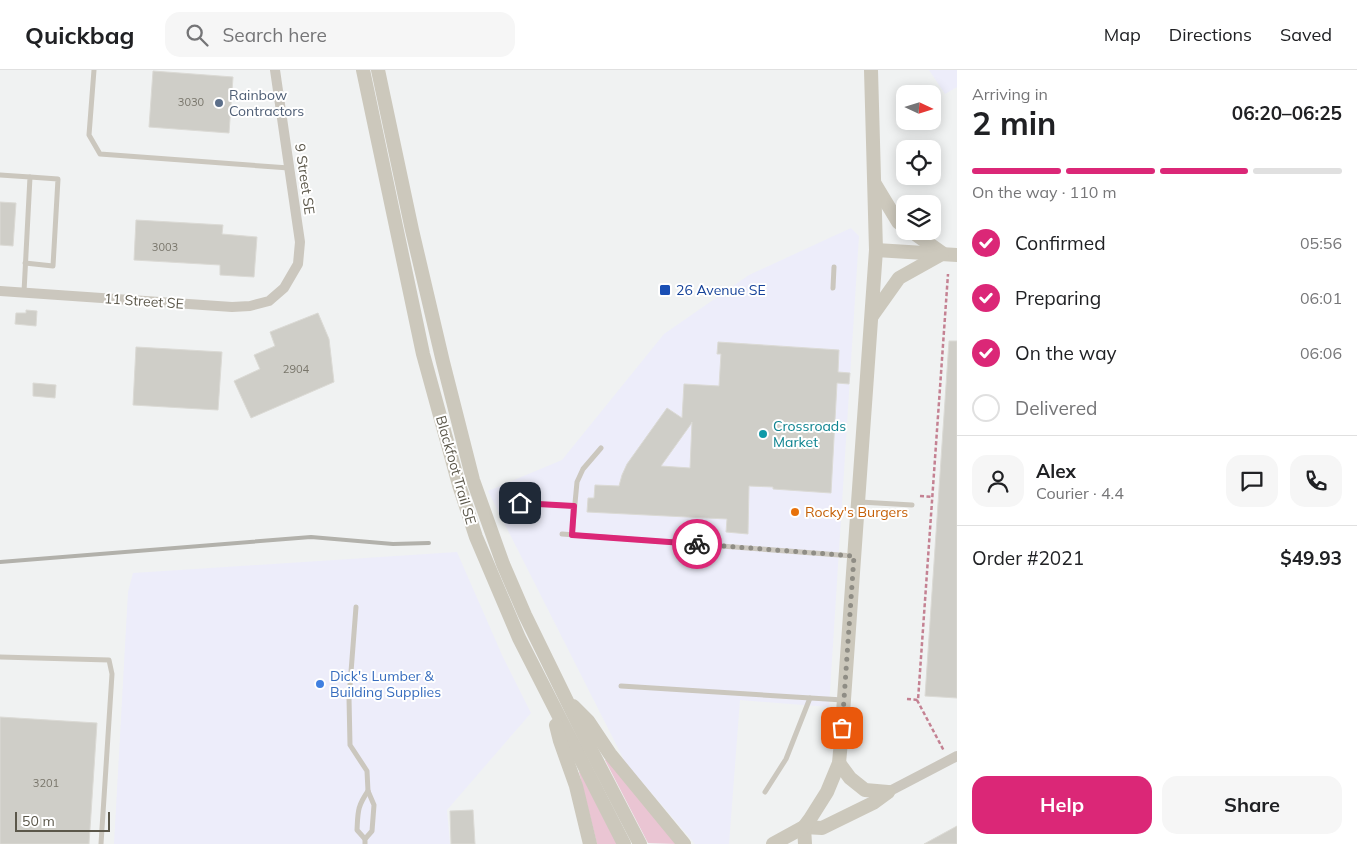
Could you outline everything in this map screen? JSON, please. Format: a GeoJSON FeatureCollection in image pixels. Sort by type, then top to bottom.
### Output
{"type":"FeatureCollection","features":[{"type":"Feature","properties":{"kind":"main road","name":"Blackfoot Trail SE"},"geometry":{"type":"LineString","coordinates":[[363,70],[423,354],[459,485],[476,537],[515,629],[640,844]]}},
{"type":"Feature","properties":{"kind":"main road","name":"Blackfoot Trail SE"},"geometry":{"type":"LineString","coordinates":[[378,70],[438,343],[473,480],[503,564],[558,701],[624,844]]}},
{"type":"Feature","properties":{"kind":"main road"},"geometry":{"type":"LineString","coordinates":[[773,844],[804,827],[827,792],[839,763],[876,250],[872,70]]}},
{"type":"Feature","properties":{"kind":"main road"},"geometry":{"type":"LineString","coordinates":[[875,183],[896,219]]}},
{"type":"Feature","properties":{"kind":"main road"},"geometry":{"type":"LineString","coordinates":[[923,240],[942,254]]}},
{"type":"Feature","properties":{"kind":"main road"},"geometry":{"type":"LineString","coordinates":[[876,250],[957,255]]}},
{"type":"Feature","properties":{"kind":"main road"},"geometry":{"type":"LineString","coordinates":[[872,317],[899,278],[942,254]]}},
{"type":"Feature","properties":{"kind":"main road"},"geometry":{"type":"LineString","coordinates":[[558,701],[560,741],[576,786],[590,844]]}},
{"type":"Feature","properties":{"kind":"main road"},"geometry":{"type":"LineString","coordinates":[[558,701],[588,721],[610,754],[684,844]]}},
{"type":"Feature","properties":{"kind":"main road"},"geometry":{"type":"LineString","coordinates":[[839,763],[850,778],[865,790],[888,792]]}},
{"type":"Feature","properties":{"kind":"main road"},"geometry":{"type":"LineString","coordinates":[[804,827],[822,828],[873,803],[888,792]]}},
{"type":"Feature","properties":{"kind":"main road"},"geometry":{"type":"LineString","coordinates":[[804,827],[805,844]]}},
{"type":"Feature","properties":{"kind":"street","name":"9 Street SE"},"geometry":{"type":"LineString","coordinates":[[276,70],[300,242],[298,264],[284,288]]}},
{"type":"Feature","properties":{"kind":"street","name":"11 Street SE"},"geometry":{"type":"LineString","coordinates":[[0,291],[232,307],[250,306],[269,301],[284,288]]}},
{"type":"Feature","properties":{"kind":"street"},"geometry":{"type":"LineString","coordinates":[[888,792],[957,756]]}},
{"type":"Feature","properties":{"kind":"lane"},"geometry":{"type":"LineString","coordinates":[[94,70],[89,135],[100,154],[290,168]]}},
{"type":"Feature","properties":{"kind":"lane"},"geometry":{"type":"LineString","coordinates":[[0,175],[58,179],[53,266],[25,263]]}},
{"type":"Feature","properties":{"kind":"lane"},"geometry":{"type":"LineString","coordinates":[[24,293],[30,177]]}},
{"type":"Feature","properties":{"kind":"lane"},"geometry":{"type":"LineString","coordinates":[[833,288],[834,267]]}},
{"type":"Feature","properties":{"kind":"lane"},"geometry":{"type":"LineString","coordinates":[[572,535],[577,482],[583,469],[601,448]]}},
{"type":"Feature","properties":{"kind":"lane"},"geometry":{"type":"LineString","coordinates":[[858,502],[912,505]]}},
{"type":"Feature","properties":{"kind":"lane"},"geometry":{"type":"LineString","coordinates":[[520,503],[574,506]]}},
{"type":"Feature","properties":{"kind":"lane"},"geometry":{"type":"LineString","coordinates":[[562,534],[854,556]]}},
{"type":"Feature","properties":{"kind":"lane"},"geometry":{"type":"LineString","coordinates":[[356,606],[349,698],[350,745],[367,771],[368,791],[374,805],[372,831],[365,842],[357,830],[359,804],[368,791]]}},
{"type":"Feature","properties":{"kind":"lane"},"geometry":{"type":"LineString","coordinates":[[0,657],[109,660],[112,674],[101,844]]}},
{"type":"Feature","properties":{"kind":"lane"},"geometry":{"type":"LineString","coordinates":[[621,686],[844,700]]}},
{"type":"Feature","properties":{"kind":"lane"},"geometry":{"type":"LineString","coordinates":[[765,792],[786,758],[810,698]]}},
{"type":"Feature","properties":{"kind":"path"},"geometry":{"type":"LineString","coordinates":[[944,752],[917,700],[948,274]]}},
{"type":"Feature","properties":{"kind":"path"},"geometry":{"type":"LineString","coordinates":[[946,307],[951,308]]}},
{"type":"Feature","properties":{"kind":"path"},"geometry":{"type":"LineString","coordinates":[[940,387],[946,387]]}},
{"type":"Feature","properties":{"kind":"path"},"geometry":{"type":"LineString","coordinates":[[938,421],[944,422]]}},
{"type":"Feature","properties":{"kind":"path"},"geometry":{"type":"LineString","coordinates":[[936,451],[942,451]]}},
{"type":"Feature","properties":{"kind":"path"},"geometry":{"type":"LineString","coordinates":[[934,474],[940,474]]}},
{"type":"Feature","properties":{"kind":"path"},"geometry":{"type":"LineString","coordinates":[[920,496],[933,497]]}},
{"type":"Feature","properties":{"kind":"path"},"geometry":{"type":"LineString","coordinates":[[932,503],[938,504]]}},
{"type":"Feature","properties":{"kind":"path"},"geometry":{"type":"LineString","coordinates":[[930,533],[936,533]]}},
{"type":"Feature","properties":{"kind":"path"},"geometry":{"type":"LineString","coordinates":[[929,548],[935,548]]}},
{"type":"Feature","properties":{"kind":"path"},"geometry":{"type":"LineString","coordinates":[[928,556],[934,556]]}},
{"type":"Feature","properties":{"kind":"path"},"geometry":{"type":"LineString","coordinates":[[927,579],[933,579]]}},
{"type":"Feature","properties":{"kind":"path"},"geometry":{"type":"LineString","coordinates":[[920,676],[926,677]]}},
{"type":"Feature","properties":{"kind":"path"},"geometry":{"type":"LineString","coordinates":[[907,699],[917,700]]}},
{"type":"Feature","properties":{"kind":"shaded area"},"geometry":{"type":"Polygon","coordinates":[[[929,70],[957,70],[957,87],[945,94],[941,85],[939,85],[929,70]]]}},
{"type":"Feature","properties":{"kind":"shaded area"},"geometry":{"type":"Polygon","coordinates":[[[851,228],[859,236],[829,707],[740,700],[729,844],[695,844],[625,762],[488,491],[562,460],[664,334],[749,275],[851,228]]]}},
{"type":"Feature","properties":{"kind":"shaded area","name":"Dick's Lumber & Building Supplies"},"geometry":{"type":"Polygon","coordinates":[[[457,552],[502,655],[531,713],[447,810],[450,844],[114,844],[128,592],[133,573],[457,552]]]}},
{"type":"Feature","properties":{"kind":"shaded area"},"geometry":{"type":"Polygon","coordinates":[[[606,759],[676,844],[648,843],[606,759]]]}},
{"type":"Feature","properties":{"kind":"shaded area"},"geometry":{"type":"Polygon","coordinates":[[[580,772],[617,844],[597,844],[580,772]]]}},
{"type":"Feature","properties":{"kind":"building"},"geometry":{"type":"Polygon","coordinates":[[[153,71],[233,77],[229,133],[149,127],[153,71]]]}},
{"type":"Feature","properties":{"kind":"building"},"geometry":{"type":"Polygon","coordinates":[[[0,202],[16,203],[13,246],[0,245],[0,202]]]}},
{"type":"Feature","properties":{"kind":"building"},"geometry":{"type":"Polygon","coordinates":[[[136,220],[223,225],[222,234],[257,237],[254,277],[220,275],[220,265],[134,260],[136,220]]]}},
{"type":"Feature","properties":{"kind":"building"},"geometry":{"type":"Polygon","coordinates":[[[26,310],[37,311],[36,326],[15,324],[16,313],[26,313],[26,310]]]}},
{"type":"Feature","properties":{"kind":"building"},"geometry":{"type":"Polygon","coordinates":[[[318,313],[329,339],[334,382],[251,418],[234,381],[260,369],[254,355],[275,346],[270,332],[318,313]]]}},
{"type":"Feature","properties":{"kind":"building"},"geometry":{"type":"Polygon","coordinates":[[[949,341],[957,341],[957,698],[925,696],[949,341]]]}},
{"type":"Feature","properties":{"kind":"building","name":"Crossroads Market"},"geometry":{"type":"Polygon","coordinates":[[[718,342],[839,350],[838,372],[850,373],[849,384],[837,383],[831,493],[749,486],[748,534],[726,532],[727,519],[587,512],[588,498],[594,498],[595,485],[619,486],[627,464],[667,408],[682,418],[684,384],[719,386],[721,354],[717,354],[718,342]],[[692,422],[661,466],[690,468],[692,422]]]}},
{"type":"Feature","properties":{"kind":"building"},"geometry":{"type":"Polygon","coordinates":[[[136,347],[222,352],[218,410],[133,405],[136,347]]]}},
{"type":"Feature","properties":{"kind":"building"},"geometry":{"type":"Polygon","coordinates":[[[33,383],[56,385],[55,398],[33,396],[33,383]]]}},
{"type":"Feature","properties":{"kind":"building"},"geometry":{"type":"Polygon","coordinates":[[[0,717],[97,723],[89,844],[0,844],[0,717]]]}},
{"type":"Feature","properties":{"kind":"building"},"geometry":{"type":"Polygon","coordinates":[[[473,810],[475,844],[451,844],[450,811],[473,810]]]}},
{"type":"Feature","properties":{"kind":"building"},"geometry":{"type":"Polygon","coordinates":[[[957,826],[957,844],[924,844],[957,826]]]}},
{"type":"Feature","properties":{"kind":"railway"},"geometry":{"type":"LineString","coordinates":[[0,562],[311,537],[393,544],[429,543]]}},
{"type":"Feature","properties":{"kind":"way so far"},"geometry":{"type":"LineString","coordinates":[[697,544],[854,556],[842,728]]}},
{"type":"Feature","properties":{"kind":"place","name":"Rainbow Contractors"},"geometry":{"type":"Point","coordinates":[219,103]}},
{"type":"Feature","properties":{"kind":"place","name":"26 Avenue SE"},"geometry":{"type":"Point","coordinates":[665,290]}},
{"type":"Feature","properties":{"kind":"place","name":"Crossroads Market"},"geometry":{"type":"Point","coordinates":[763,434]}},
{"type":"Feature","properties":{"kind":"place","name":"Rocky's Burgers"},"geometry":{"type":"Point","coordinates":[795,512]}},
{"type":"Feature","properties":{"kind":"place","name":"Dick's Lumber & Building Supplies"},"geometry":{"type":"Point","coordinates":[320,684]}},
{"type":"Feature","properties":{"kind":"route"},"geometry":{"type":"LineString","coordinates":[[520,503],[574,506],[572,535],[697,544]]}}]}
